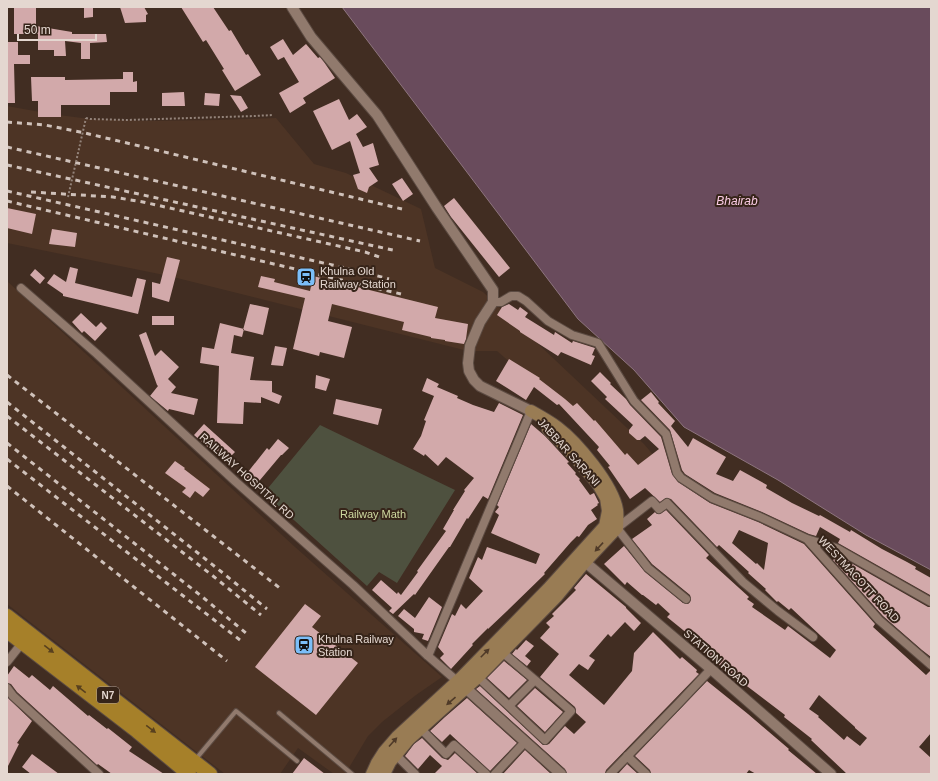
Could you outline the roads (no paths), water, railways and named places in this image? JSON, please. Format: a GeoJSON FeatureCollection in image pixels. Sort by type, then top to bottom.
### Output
{"type":"FeatureCollection","features":[{"type":"Feature","properties":{"kind":"highway","name":"N7"},"geometry":{"type":"LineString","coordinates":[[7,616],[22,637],[191,768],[210,774]]}},
{"type":"Feature","properties":{"kind":"main road","name":"JABBAR SARANI"},"geometry":{"type":"LineString","coordinates":[[372,774],[384,752],[397,738],[462,684],[478,677],[557,596],[585,562],[617,528],[617,511],[613,496],[592,463],[577,445],[557,427],[531,410]]}},
{"type":"Feature","properties":{"kind":"main road","name":"JABBAR SARANI"},"geometry":{"type":"LineString","coordinates":[[384,774],[390,762],[409,739],[462,684],[605,526],[608,511],[606,498],[598,484],[570,451],[531,410]]}},
{"type":"Feature","properties":{"kind":"street"},"geometry":{"type":"LineString","coordinates":[[292,7],[311,37],[377,115],[493,290],[493,302],[480,322],[470,346],[468,363],[469,371],[474,380],[480,386],[531,410],[428,656]]}},
{"type":"Feature","properties":{"kind":"street","name":"RAILWAY HOSPITAL RD"},"geometry":{"type":"LineString","coordinates":[[21,288],[347,580],[428,656],[462,684]]}},
{"type":"Feature","properties":{"kind":"street"},"geometry":{"type":"LineString","coordinates":[[493,302],[501,302],[511,296],[518,296],[526,301],[548,321],[572,335],[598,343],[634,401],[666,434],[677,473],[681,478],[712,498],[760,517],[807,539],[836,548],[931,602]]}},
{"type":"Feature","properties":{"kind":"street"},"geometry":{"type":"LineString","coordinates":[[686,599],[648,568],[617,528],[652,501],[659,509],[667,503],[743,582],[778,612],[813,637]]}},
{"type":"Feature","properties":{"kind":"street","name":"WESTMACOTT ROAD"},"geometry":{"type":"LineString","coordinates":[[807,539],[879,620],[931,665]]}},
{"type":"Feature","properties":{"kind":"street","name":"STATION ROAD"},"geometry":{"type":"LineString","coordinates":[[585,562],[831,774]]}},
{"type":"Feature","properties":{"kind":"street"},"geometry":{"type":"LineString","coordinates":[[7,662],[22,637]]}},
{"type":"Feature","properties":{"kind":"street"},"geometry":{"type":"LineString","coordinates":[[478,677],[545,740],[571,711],[502,652]]}},
{"type":"Feature","properties":{"kind":"street"},"geometry":{"type":"LineString","coordinates":[[610,774],[710,669]]}},
{"type":"Feature","properties":{"kind":"street"},"geometry":{"type":"LineString","coordinates":[[509,706],[535,680]]}},
{"type":"Feature","properties":{"kind":"street"},"geometry":{"type":"LineString","coordinates":[[462,684],[561,774]]}},
{"type":"Feature","properties":{"kind":"street"},"geometry":{"type":"LineString","coordinates":[[7,688],[13,696],[99,774]]}},
{"type":"Feature","properties":{"kind":"street"},"geometry":{"type":"LineString","coordinates":[[420,728],[446,754],[454,745],[486,774]]}},
{"type":"Feature","properties":{"kind":"street"},"geometry":{"type":"LineString","coordinates":[[495,774],[525,742]]}},
{"type":"Feature","properties":{"kind":"street"},"geometry":{"type":"LineString","coordinates":[[396,755],[415,774]]}},
{"type":"Feature","properties":{"kind":"street"},"geometry":{"type":"LineString","coordinates":[[627,756],[646,774]]}},
{"type":"Feature","properties":{"kind":"lane"},"geometry":{"type":"LineString","coordinates":[[191,768],[236,711],[297,761]]}},
{"type":"Feature","properties":{"kind":"lane"},"geometry":{"type":"LineString","coordinates":[[279,713],[352,774]]}},
{"type":"Feature","properties":{"kind":"water","name":"Bhairab"},"geometry":{"type":"Polygon","coordinates":[[[342,7],[931,7],[931,570],[866,535],[778,480],[684,427],[634,370],[578,319],[342,7]]]}},
{"type":"Feature","properties":{"kind":"railway"},"geometry":{"type":"LineString","coordinates":[[7,122],[45,125],[85,133],[402,209]]}},
{"type":"Feature","properties":{"kind":"railway"},"geometry":{"type":"LineString","coordinates":[[7,147],[420,241]]}},
{"type":"Feature","properties":{"kind":"railway"},"geometry":{"type":"LineString","coordinates":[[7,165],[397,251]]}},
{"type":"Feature","properties":{"kind":"railway"},"geometry":{"type":"LineString","coordinates":[[7,191],[389,279]]}},
{"type":"Feature","properties":{"kind":"railway"},"geometry":{"type":"LineString","coordinates":[[31,192],[113,197],[143,202],[365,252],[382,258]]}},
{"type":"Feature","properties":{"kind":"railway"},"geometry":{"type":"LineString","coordinates":[[7,201],[401,294]]}},
{"type":"Feature","properties":{"kind":"railway"},"geometry":{"type":"LineString","coordinates":[[7,375],[281,589]]}},
{"type":"Feature","properties":{"kind":"railway"},"geometry":{"type":"LineString","coordinates":[[7,402],[267,609]]}},
{"type":"Feature","properties":{"kind":"railway"},"geometry":{"type":"LineString","coordinates":[[7,416],[261,615]]}},
{"type":"Feature","properties":{"kind":"railway"},"geometry":{"type":"LineString","coordinates":[[7,443],[246,633]]}},
{"type":"Feature","properties":{"kind":"railway"},"geometry":{"type":"LineString","coordinates":[[7,459],[240,640]]}},
{"type":"Feature","properties":{"kind":"railway"},"geometry":{"type":"LineString","coordinates":[[7,486],[227,661]]}},
{"type":"Feature","properties":{"kind":"place","name":"Khulna Old Railway Station"},"geometry":{"type":"Point","coordinates":[306,277]}},
{"type":"Feature","properties":{"kind":"place","name":"Khulna Railway Station"},"geometry":{"type":"Point","coordinates":[304,645]}},
{"type":"Feature","properties":{"kind":"park label","name":"Railway Math"},"geometry":{"type":"Point","coordinates":[373,514]}}]}
